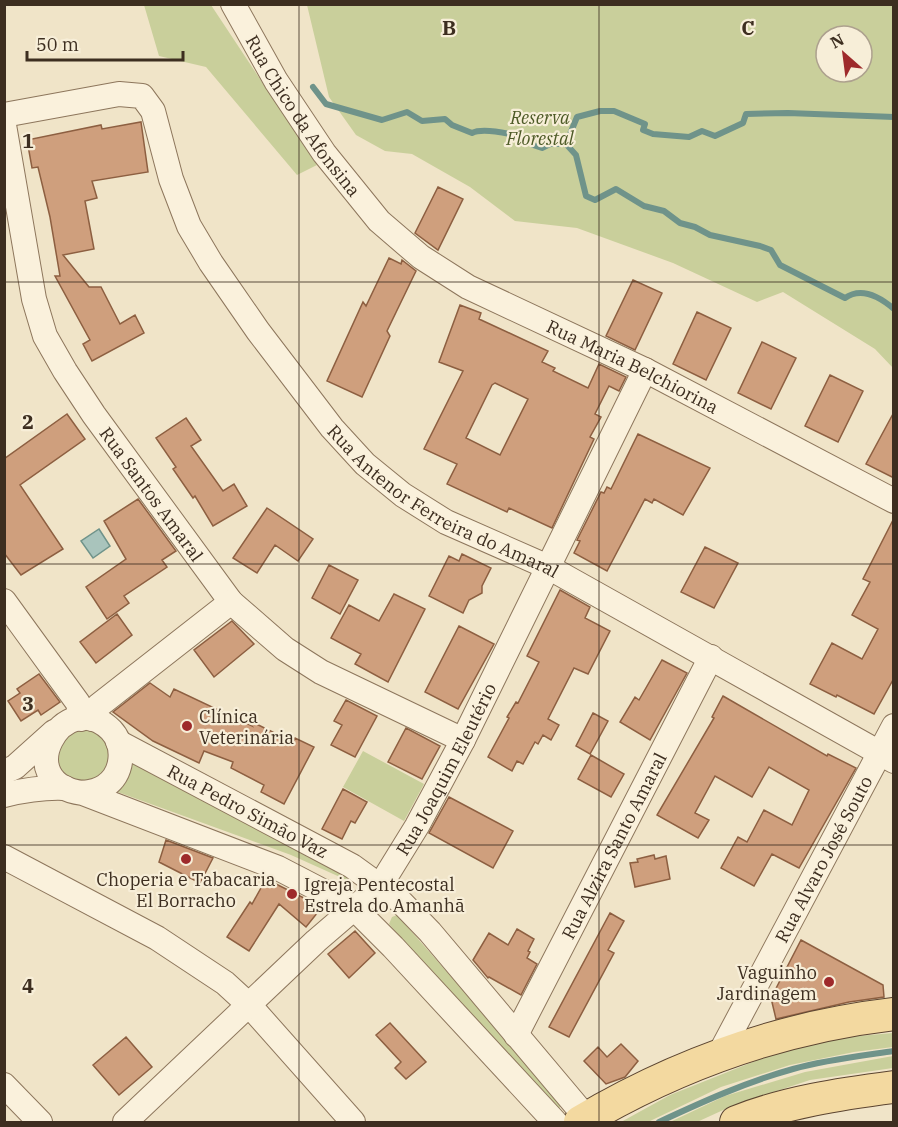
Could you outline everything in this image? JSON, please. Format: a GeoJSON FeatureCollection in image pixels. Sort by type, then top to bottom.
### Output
{"type":"FeatureCollection","features":[{"type":"Feature","properties":{"kind":"main road"},"geometry":{"type":"LineString","coordinates":[[586,1121],[671,1074],[719,1055],[800,1030],[845,1020],[894,1014]]}},
{"type":"Feature","properties":{"kind":"main road"},"geometry":{"type":"LineString","coordinates":[[736,1122],[775,1116],[856,1092],[894,1087]]}},
{"type":"Feature","properties":{"kind":"street","name":"Rua Chico da Afonsina"},"geometry":{"type":"LineString","coordinates":[[233,4],[276,81],[324,153],[379,221]]}},
{"type":"Feature","properties":{"kind":"street","name":"Rua Antenor Ferreira do Amaral"},"geometry":{"type":"LineString","coordinates":[[4,115],[119,94],[142,96],[153,111],[171,179],[189,226],[211,263],[258,331],[332,428],[365,464],[403,495],[446,522],[548,567],[887,758]]}},
{"type":"Feature","properties":{"kind":"street","name":"Rua Santos Amaral"},"geometry":{"type":"LineString","coordinates":[[4,125],[34,299],[45,336],[94,415],[231,602],[285,649],[321,672],[463,740]]}},
{"type":"Feature","properties":{"kind":"street","name":"Rua Maria Belchiorina"},"geometry":{"type":"LineString","coordinates":[[379,221],[421,257],[468,287],[645,370],[894,501]]}},
{"type":"Feature","properties":{"kind":"street","name":"Rua Joaquim Eleutério"},"geometry":{"type":"LineString","coordinates":[[125,1122],[353,908],[381,886],[417,826],[463,740],[645,370]]}},
{"type":"Feature","properties":{"kind":"street"},"geometry":{"type":"LineString","coordinates":[[4,601],[78,703],[87,719]]}},
{"type":"Feature","properties":{"kind":"street"},"geometry":{"type":"LineString","coordinates":[[87,719],[98,706],[231,602]]}},
{"type":"Feature","properties":{"kind":"street","name":"Rua Alzira Santo Amaral"},"geometry":{"type":"LineString","coordinates":[[516,1035],[711,657]]}},
{"type":"Feature","properties":{"kind":"street"},"geometry":{"type":"LineString","coordinates":[[4,772],[15,767],[69,722],[87,719],[104,724],[118,742],[120,760],[115,776],[106,786],[95,791],[74,791],[51,787],[4,795]]}},
{"type":"Feature","properties":{"kind":"street","name":"Rua Alvaro José Souto"},"geometry":{"type":"LineString","coordinates":[[719,1055],[887,758],[894,726]]}},
{"type":"Feature","properties":{"kind":"street"},"geometry":{"type":"LineString","coordinates":[[58,729],[47,748],[46,760],[49,771],[56,781],[74,791]]}},
{"type":"Feature","properties":{"kind":"street","name":"Rua Pedro Simão Vaz"},"geometry":{"type":"LineString","coordinates":[[118,742],[352,866],[399,900],[430,932],[586,1121]]}},
{"type":"Feature","properties":{"kind":"street","name":"Rua Pedro Simão Vaz"},"geometry":{"type":"LineString","coordinates":[[74,791],[278,867],[353,908],[393,947],[555,1122]]}},
{"type":"Feature","properties":{"kind":"street"},"geometry":{"type":"LineString","coordinates":[[4,857],[167,944],[225,983],[250,1006],[353,1122]]}},
{"type":"Feature","properties":{"kind":"street"},"geometry":{"type":"LineString","coordinates":[[4,1085],[40,1122]]}},
{"type":"Feature","properties":{"kind":"green space"},"geometry":{"type":"Polygon","coordinates":[[[144,5],[211,5],[317,165],[297,175],[206,67],[159,56],[144,5]]]}},
{"type":"Feature","properties":{"kind":"green space","name":"Reserva Florestal"},"geometry":{"type":"Polygon","coordinates":[[[307,5],[893,5],[893,368],[875,349],[783,292],[757,302],[673,263],[577,228],[515,221],[470,187],[412,154],[385,151],[356,135],[329,97],[307,5]]]}},
{"type":"Feature","properties":{"kind":"green space"},"geometry":{"type":"Polygon","coordinates":[[[88,728],[104,735],[114,759],[99,781],[73,782],[59,768],[58,749],[69,733],[88,728]]]}},
{"type":"Feature","properties":{"kind":"green space"},"geometry":{"type":"Polygon","coordinates":[[[363,751],[424,784],[404,821],[343,787],[363,751]]]}},
{"type":"Feature","properties":{"kind":"green space"},"geometry":{"type":"Polygon","coordinates":[[[130,762],[350,875],[355,882],[291,855],[115,791],[130,762]]]}},
{"type":"Feature","properties":{"kind":"green space"},"geometry":{"type":"Polygon","coordinates":[[[397,915],[562,1103],[558,1111],[553,1112],[389,924],[392,917],[397,915]]]}},
{"type":"Feature","properties":{"kind":"green space"},"geometry":{"type":"Polygon","coordinates":[[[893,1033],[893,1047],[790,1065],[721,1087],[648,1122],[621,1122],[670,1095],[778,1052],[846,1037],[893,1033]]]}},
{"type":"Feature","properties":{"kind":"green space"},"geometry":{"type":"Polygon","coordinates":[[[893,1056],[893,1068],[810,1080],[732,1106],[697,1122],[670,1122],[725,1096],[805,1072],[893,1056]]]}},
{"type":"Feature","properties":{"kind":"water"},"geometry":{"type":"Polygon","coordinates":[[[99,529],[110,546],[93,558],[81,541],[99,529]]]}},
{"type":"Feature","properties":{"kind":"building"},"geometry":{"type":"Polygon","coordinates":[[[141,122],[148,172],[92,181],[97,198],[85,201],[94,249],[63,255],[89,287],[101,287],[120,324],[135,315],[144,333],[92,361],[83,344],[90,340],[55,276],[60,276],[50,217],[38,167],[32,168],[27,140],[101,125],[102,129],[141,122]]]}},
{"type":"Feature","properties":{"kind":"building"},"geometry":{"type":"Polygon","coordinates":[[[438,187],[463,199],[438,250],[415,233],[438,187]]]}},
{"type":"Feature","properties":{"kind":"building"},"geometry":{"type":"Polygon","coordinates":[[[389,258],[401,264],[402,260],[416,271],[387,331],[390,336],[362,397],[327,381],[363,302],[366,306],[389,258]]]}},
{"type":"Feature","properties":{"kind":"building"},"geometry":{"type":"Polygon","coordinates":[[[633,280],[662,293],[635,350],[606,336],[633,280]]]}},
{"type":"Feature","properties":{"kind":"building"},"geometry":{"type":"Polygon","coordinates":[[[460,305],[481,313],[479,319],[548,351],[542,362],[555,368],[553,371],[588,388],[599,364],[626,377],[619,391],[609,386],[595,414],[601,417],[590,437],[594,439],[552,528],[509,508],[507,512],[447,484],[457,464],[424,449],[463,371],[439,362],[460,305]],[[495,383],[466,438],[500,455],[528,399],[495,383]]]}},
{"type":"Feature","properties":{"kind":"building"},"geometry":{"type":"Polygon","coordinates":[[[697,312],[731,328],[706,380],[673,364],[697,312]]]}},
{"type":"Feature","properties":{"kind":"building"},"geometry":{"type":"Polygon","coordinates":[[[762,342],[796,358],[771,409],[738,393],[762,342]]]}},
{"type":"Feature","properties":{"kind":"building"},"geometry":{"type":"Polygon","coordinates":[[[830,375],[863,391],[838,442],[805,426],[830,375]]]}},
{"type":"Feature","properties":{"kind":"building"},"geometry":{"type":"Polygon","coordinates":[[[894,412],[894,478],[866,464],[894,412]]]}},
{"type":"Feature","properties":{"kind":"building"},"geometry":{"type":"Polygon","coordinates":[[[67,414],[85,439],[20,485],[63,549],[21,575],[4,553],[4,459],[67,414]]]}},
{"type":"Feature","properties":{"kind":"building"},"geometry":{"type":"Polygon","coordinates":[[[186,418],[201,440],[191,446],[223,491],[234,484],[247,506],[213,526],[195,496],[193,498],[173,469],[176,467],[156,438],[186,418]]]}},
{"type":"Feature","properties":{"kind":"building"},"geometry":{"type":"Polygon","coordinates":[[[638,434],[710,468],[683,515],[654,499],[652,503],[645,499],[607,571],[574,553],[580,541],[577,540],[601,492],[604,493],[607,487],[611,489],[638,434]]]}},
{"type":"Feature","properties":{"kind":"building"},"geometry":{"type":"Polygon","coordinates":[[[138,499],[176,551],[162,560],[167,567],[124,596],[129,603],[107,619],[86,587],[126,559],[104,521],[138,499]]]}},
{"type":"Feature","properties":{"kind":"building"},"geometry":{"type":"Polygon","coordinates":[[[267,508],[313,539],[298,561],[275,545],[257,573],[233,558],[267,508]]]}},
{"type":"Feature","properties":{"kind":"building"},"geometry":{"type":"Polygon","coordinates":[[[894,518],[894,678],[874,714],[810,684],[832,643],[862,659],[878,629],[852,615],[870,582],[863,579],[894,518]]]}},
{"type":"Feature","properties":{"kind":"building"},"geometry":{"type":"Polygon","coordinates":[[[705,547],[738,563],[714,608],[681,592],[705,547]]]}},
{"type":"Feature","properties":{"kind":"building"},"geometry":{"type":"Polygon","coordinates":[[[462,554],[491,568],[482,586],[482,593],[469,600],[463,613],[429,596],[449,556],[459,561],[462,554]]]}},
{"type":"Feature","properties":{"kind":"building"},"geometry":{"type":"Polygon","coordinates":[[[329,565],[358,580],[340,614],[312,598],[329,565]]]}},
{"type":"Feature","properties":{"kind":"building"},"geometry":{"type":"Polygon","coordinates":[[[560,590],[590,607],[585,618],[610,631],[588,674],[574,668],[548,719],[559,725],[551,740],[543,735],[538,744],[535,742],[523,764],[517,761],[512,771],[488,757],[509,718],[507,717],[516,702],[518,703],[539,662],[527,656],[560,590]]]}},
{"type":"Feature","properties":{"kind":"building"},"geometry":{"type":"Polygon","coordinates":[[[394,594],[425,609],[388,682],[355,664],[361,654],[331,638],[349,605],[379,621],[394,594]]]}},
{"type":"Feature","properties":{"kind":"building"},"geometry":{"type":"Polygon","coordinates":[[[117,614],[132,635],[96,663],[80,642],[117,614]]]}},
{"type":"Feature","properties":{"kind":"building"},"geometry":{"type":"Polygon","coordinates":[[[232,621],[254,644],[214,677],[194,650],[232,621]]]}},
{"type":"Feature","properties":{"kind":"building"},"geometry":{"type":"Polygon","coordinates":[[[459,626],[494,644],[458,709],[425,692],[459,626]]]}},
{"type":"Feature","properties":{"kind":"building"},"geometry":{"type":"Polygon","coordinates":[[[662,660],[687,673],[650,740],[620,722],[635,697],[639,700],[662,660]]]}},
{"type":"Feature","properties":{"kind":"building"},"geometry":{"type":"Polygon","coordinates":[[[39,674],[60,702],[41,715],[38,710],[21,721],[8,701],[20,693],[17,689],[39,674]]]}},
{"type":"Feature","properties":{"kind":"building"},"geometry":{"type":"Polygon","coordinates":[[[150,683],[170,697],[174,689],[252,726],[248,720],[293,742],[295,738],[314,747],[284,804],[261,792],[264,785],[231,768],[233,762],[204,751],[199,763],[153,741],[113,712],[150,683]]]}},
{"type":"Feature","properties":{"kind":"building"},"geometry":{"type":"Polygon","coordinates":[[[723,696],[827,756],[828,754],[856,768],[799,868],[772,854],[754,886],[721,868],[738,837],[747,842],[764,810],[792,825],[809,790],[769,767],[752,797],[715,776],[695,813],[709,820],[698,838],[657,815],[714,718],[712,717],[723,696]]]}},
{"type":"Feature","properties":{"kind":"building"},"geometry":{"type":"Polygon","coordinates":[[[346,700],[377,716],[355,757],[331,745],[342,725],[334,721],[346,700]]]}},
{"type":"Feature","properties":{"kind":"building"},"geometry":{"type":"Polygon","coordinates":[[[593,713],[608,721],[590,754],[576,746],[593,713]]]}},
{"type":"Feature","properties":{"kind":"building"},"geometry":{"type":"Polygon","coordinates":[[[406,728],[440,746],[422,779],[388,762],[406,728]]]}},
{"type":"Feature","properties":{"kind":"building"},"geometry":{"type":"Polygon","coordinates":[[[591,755],[624,774],[611,797],[578,779],[591,755]]]}},
{"type":"Feature","properties":{"kind":"building"},"geometry":{"type":"Polygon","coordinates":[[[343,789],[367,802],[355,823],[351,821],[342,839],[322,829],[343,789]]]}},
{"type":"Feature","properties":{"kind":"building"},"geometry":{"type":"Polygon","coordinates":[[[449,797],[513,831],[493,868],[429,833],[449,797]]]}},
{"type":"Feature","properties":{"kind":"building","name":"Choperia e Tabacaria El Borracho"},"geometry":{"type":"Polygon","coordinates":[[[166,840],[213,858],[200,883],[159,862],[166,840]]]}},
{"type":"Feature","properties":{"kind":"building"},"geometry":{"type":"Polygon","coordinates":[[[654,855],[655,859],[666,856],[670,879],[635,887],[630,863],[654,855]]]}},
{"type":"Feature","properties":{"kind":"building"},"geometry":{"type":"Polygon","coordinates":[[[266,879],[322,907],[306,927],[279,904],[249,951],[227,937],[250,902],[252,904],[266,879]]]}},
{"type":"Feature","properties":{"kind":"building"},"geometry":{"type":"Polygon","coordinates":[[[610,913],[624,921],[608,950],[614,953],[569,1037],[549,1027],[610,913]]]}},
{"type":"Feature","properties":{"kind":"building"},"geometry":{"type":"Polygon","coordinates":[[[517,929],[534,939],[527,958],[537,964],[521,995],[488,978],[473,960],[489,933],[508,945],[517,929]]]}},
{"type":"Feature","properties":{"kind":"building"},"geometry":{"type":"Polygon","coordinates":[[[355,931],[375,953],[349,978],[328,954],[355,931]]]}},
{"type":"Feature","properties":{"kind":"building","name":"Vaguinho Jardinagem"},"geometry":{"type":"Polygon","coordinates":[[[801,940],[883,985],[884,997],[849,1002],[776,1019],[771,998],[801,940]]]}},
{"type":"Feature","properties":{"kind":"building"},"geometry":{"type":"Polygon","coordinates":[[[390,1023],[426,1062],[406,1079],[395,1068],[401,1062],[376,1035],[390,1023]]]}},
{"type":"Feature","properties":{"kind":"building"},"geometry":{"type":"Polygon","coordinates":[[[126,1037],[152,1067],[119,1095],[93,1065],[126,1037]]]}},
{"type":"Feature","properties":{"kind":"building"},"geometry":{"type":"Polygon","coordinates":[[[621,1044],[638,1061],[625,1077],[606,1084],[584,1061],[598,1047],[607,1057],[621,1044]]]}},
{"type":"Feature","properties":{"kind":"waterway"},"geometry":{"type":"LineString","coordinates":[[313,87],[326,104],[382,120],[407,112],[422,121],[445,119],[452,125],[472,133],[491,131],[528,138],[533,145],[542,148],[550,144],[566,144],[577,117],[600,111],[614,111],[645,124],[643,130],[653,134],[689,137],[702,131],[715,136],[743,123],[746,114],[788,113],[894,117]]}},
{"type":"Feature","properties":{"kind":"waterway"},"geometry":{"type":"LineString","coordinates":[[566,144],[576,155],[586,196],[595,200],[616,189],[644,206],[664,211],[680,223],[695,227],[710,235],[771,250],[780,265],[845,298],[858,293],[871,294],[894,309]]}},
{"type":"Feature","properties":{"kind":"waterway"},"geometry":{"type":"LineString","coordinates":[[659,1122],[724,1093],[776,1074],[843,1058],[894,1051]]}},
{"type":"Feature","properties":{"kind":"place","name":"Clínica Veterinária"},"geometry":{"type":"Point","coordinates":[187,726]}},
{"type":"Feature","properties":{"kind":"place","name":"Choperia e Tabacaria El Borracho"},"geometry":{"type":"Point","coordinates":[186,859]}},
{"type":"Feature","properties":{"kind":"place","name":"Igreja Pentecostal Estrela do Amanhã"},"geometry":{"type":"Point","coordinates":[292,894]}},
{"type":"Feature","properties":{"kind":"place","name":"Vaguinho Jardinagem"},"geometry":{"type":"Point","coordinates":[829,982]}}]}
